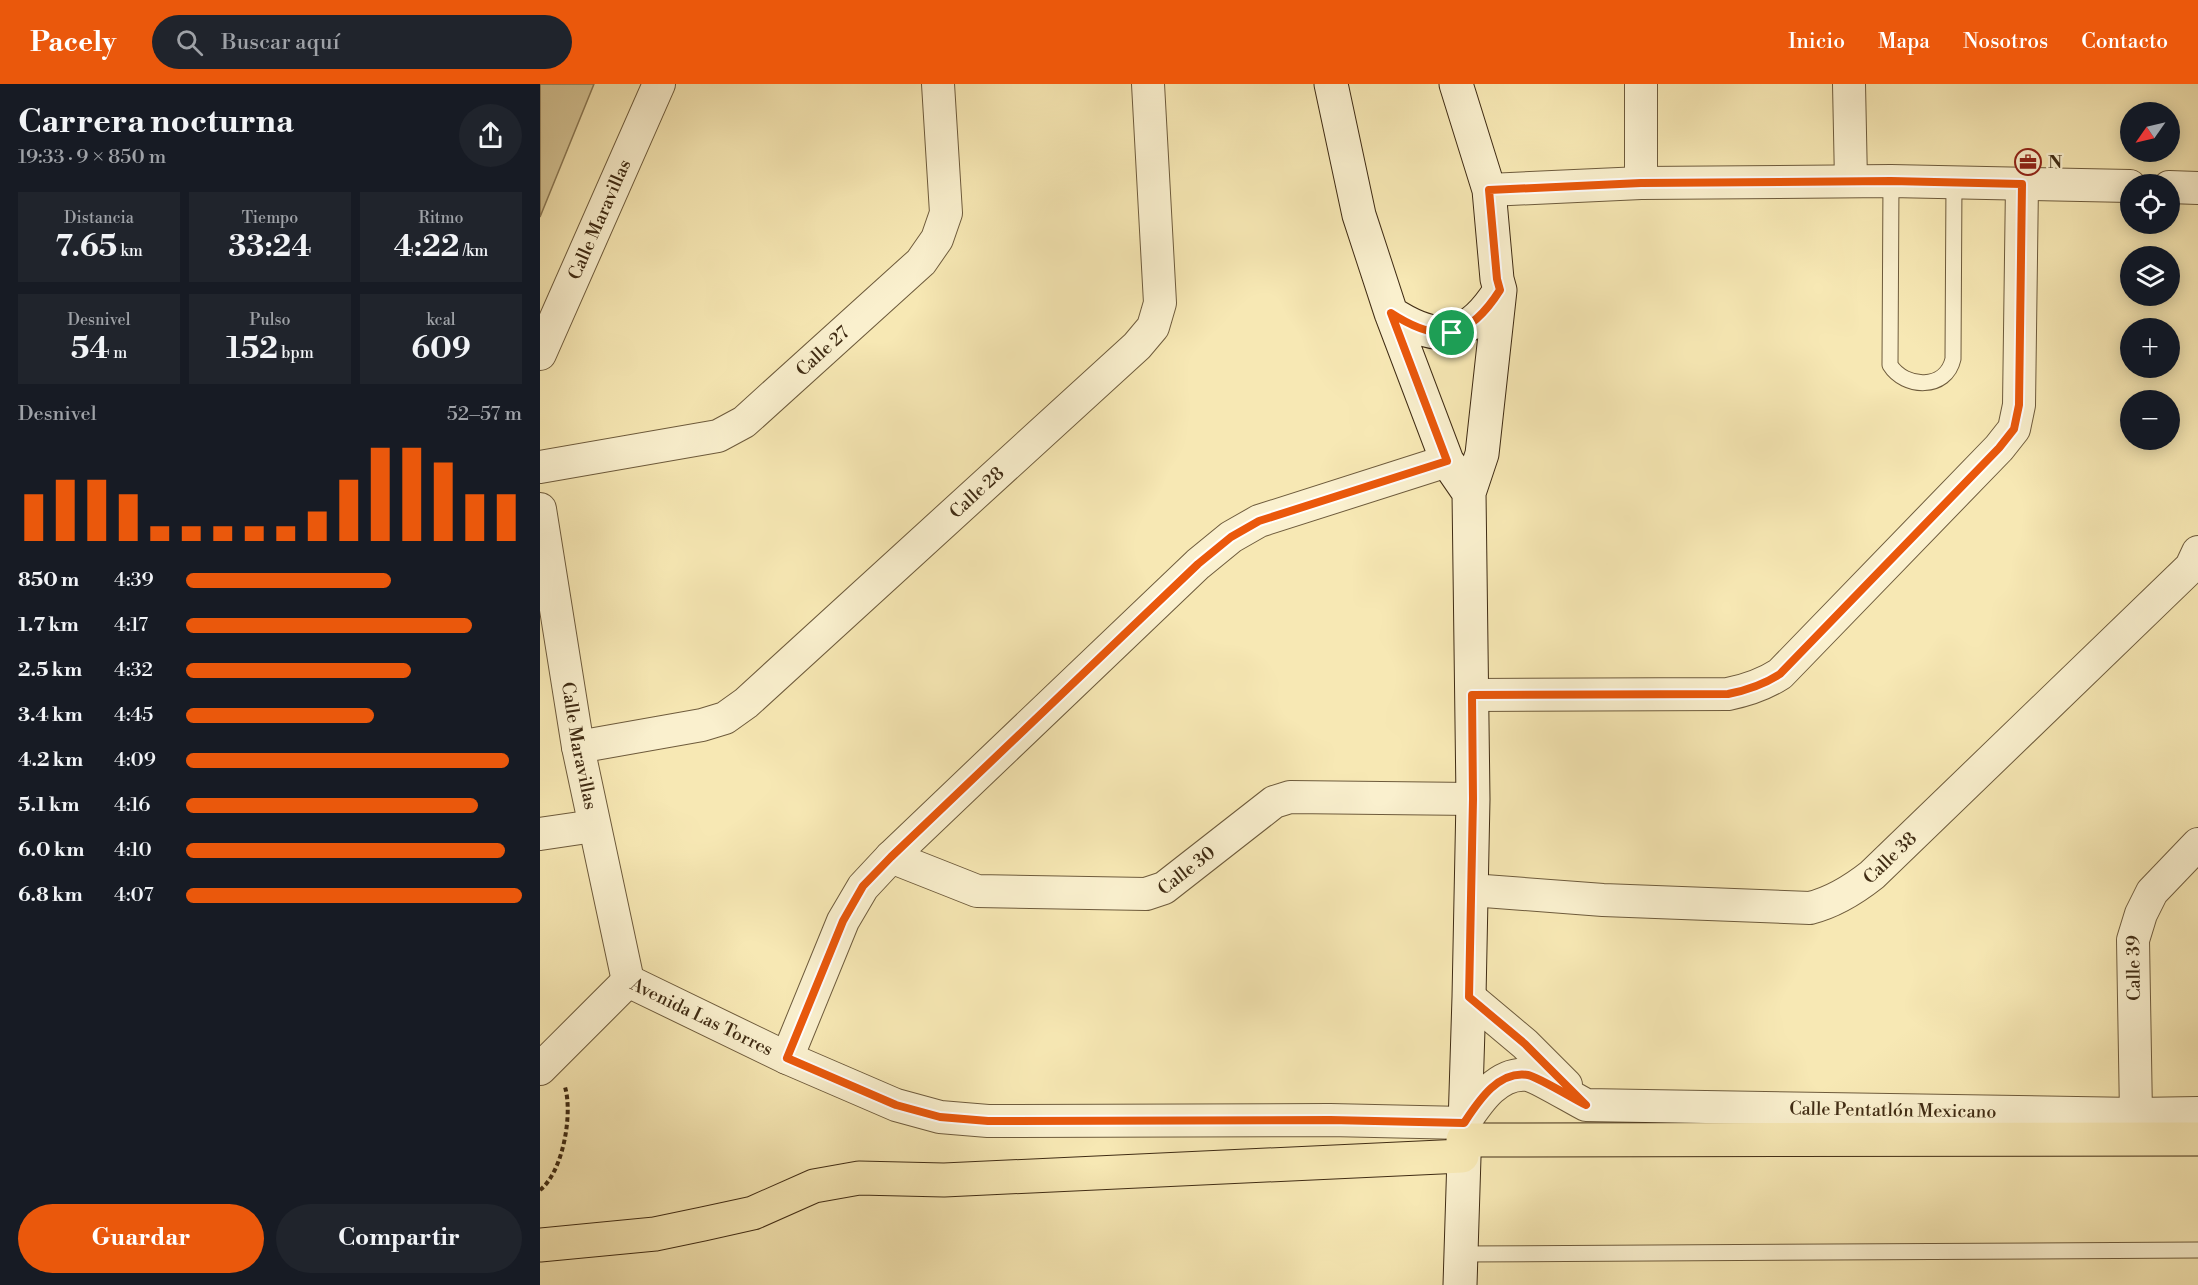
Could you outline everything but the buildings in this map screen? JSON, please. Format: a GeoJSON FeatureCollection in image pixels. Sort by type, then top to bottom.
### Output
{"type":"FeatureCollection","features":[{"type":"Feature","properties":{"kind":"highway"},"geometry":{"type":"LineString","coordinates":[[540,1245],[655,1234],[753,1213],[814,1186],[859,1178],[944,1180],[1463,1140],[2198,1139]]}},
{"type":"Feature","properties":{"kind":"street","name":"Calle Maravillas"},"geometry":{"type":"LineString","coordinates":[[540,354],[659,84]]}},
{"type":"Feature","properties":{"kind":"street","name":"Calle 27"},"geometry":{"type":"LineString","coordinates":[[540,467],[718,436],[744,422],[921,262],[937,239],[946,213],[938,84]]}},
{"type":"Feature","properties":{"kind":"street","name":"Calle 28"},"geometry":{"type":"LineString","coordinates":[[578,747],[702,725],[725,718],[746,703],[1137,346],[1153,327],[1160,303],[1148,84]]}},
{"type":"Feature","properties":{"kind":"street"},"geometry":{"type":"LineString","coordinates":[[1331,84],[1359,215],[1391,313],[1447,461],[1469,493]]}},
{"type":"Feature","properties":{"kind":"street"},"geometry":{"type":"LineString","coordinates":[[1456,84],[1489,190],[1500,290],[1482,454],[1469,493],[1473,799],[1460,1270]]}},
{"type":"Feature","properties":{"kind":"street"},"geometry":{"type":"LineString","coordinates":[[1641,84],[1641,183]]}},
{"type":"Feature","properties":{"kind":"street"},"geometry":{"type":"LineString","coordinates":[[1849,84],[1851,181]]}},
{"type":"Feature","properties":{"kind":"street"},"geometry":{"type":"LineString","coordinates":[[1489,190],[1641,183],[1851,181],[2120,186]]}},
{"type":"Feature","properties":{"kind":"street"},"geometry":{"type":"LineString","coordinates":[[1472,695],[1728,694],[1749,690],[1780,674],[1999,448],[2014,429],[2019,405],[2022,184]]}},
{"type":"Feature","properties":{"kind":"street"},"geometry":{"type":"LineString","coordinates":[[2180,187],[2198,188]]}},
{"type":"Feature","properties":{"kind":"street"},"geometry":{"type":"LineString","coordinates":[[1391,313],[1423,331],[1452,333],[1471,326],[1487,312],[1500,290]]}},
{"type":"Feature","properties":{"kind":"street"},"geometry":{"type":"LineString","coordinates":[[787,1058],[843,921],[863,886],[1198,564],[1231,537],[1259,521],[1447,461]]}},
{"type":"Feature","properties":{"kind":"street","name":"Calle Maravillas"},"geometry":{"type":"LineString","coordinates":[[540,509],[547,594],[627,981]]}},
{"type":"Feature","properties":{"kind":"street","name":"Calle 38"},"geometry":{"type":"LineString","coordinates":[[1471,890],[1603,900],[1810,908],[1826,904],[1844,895],[1872,875],[2196,560]]}},
{"type":"Feature","properties":{"kind":"street","name":"Calle 30"},"geometry":{"type":"LineString","coordinates":[[891,857],[977,891],[1146,894],[1164,888],[1274,802],[1290,797],[1473,799]]}},
{"type":"Feature","properties":{"kind":"street"},"geometry":{"type":"LineString","coordinates":[[540,834],[594,826]]}},
{"type":"Feature","properties":{"kind":"street","name":"Calle 39"},"geometry":{"type":"LineString","coordinates":[[2136,1114],[2133,940],[2141,914],[2152,892],[2198,844]]}},
{"type":"Feature","properties":{"kind":"street","name":"Avenida Las Torres"},"geometry":{"type":"LineString","coordinates":[[548,1062],[627,981],[787,1058],[896,1105],[940,1117],[988,1121],[1330,1120],[1463,1140]]}},
{"type":"Feature","properties":{"kind":"street"},"geometry":{"type":"LineString","coordinates":[[1469,997],[1525,1044],[1586,1105]]}},
{"type":"Feature","properties":{"kind":"street","name":"Calle Pentatlón Mexicano"},"geometry":{"type":"LineString","coordinates":[[1463,1140],[1483,1095],[1508,1077],[1528,1075],[1586,1105],[2136,1114],[2198,1113]]}},
{"type":"Feature","properties":{"kind":"lane"},"geometry":{"type":"LineString","coordinates":[[1891,181],[1890,365],[1902,378],[1928,382],[1937,381],[1946,376],[1953,359],[1954,182]]}},
{"type":"Feature","properties":{"kind":"lane"},"geometry":{"type":"LineString","coordinates":[[1460,1270],[2198,1250]]}},
{"type":"Feature","properties":{"kind":"path"},"geometry":{"type":"LineString","coordinates":[[540,1190],[546,1185],[560,1159],[568,1118],[567,1094],[548,1062]]}},
{"type":"Feature","properties":{"kind":"shaded area"},"geometry":{"type":"Polygon","coordinates":[[[540,84],[594,84],[540,217],[540,84]]]}},
{"type":"Feature","properties":{"kind":"place","name":"N"},"geometry":{"type":"Point","coordinates":[2028,162]}},
{"type":"Feature","properties":{"kind":"route"},"geometry":{"type":"LineString","coordinates":[[1891,181],[2022,184],[2019,405],[2014,429],[1999,448],[1780,674],[1749,690],[1728,694],[1472,695],[1473,799],[1469,997],[1525,1044],[1586,1105],[1528,1075],[1508,1077],[1483,1095],[1464,1123],[1330,1120],[988,1121],[940,1117],[896,1105],[787,1058],[843,921],[863,886],[1198,564],[1231,537],[1259,521],[1447,461],[1391,313],[1423,331],[1452,333],[1471,326],[1487,312],[1500,290],[1489,190],[1641,183],[1891,181]]}}]}
